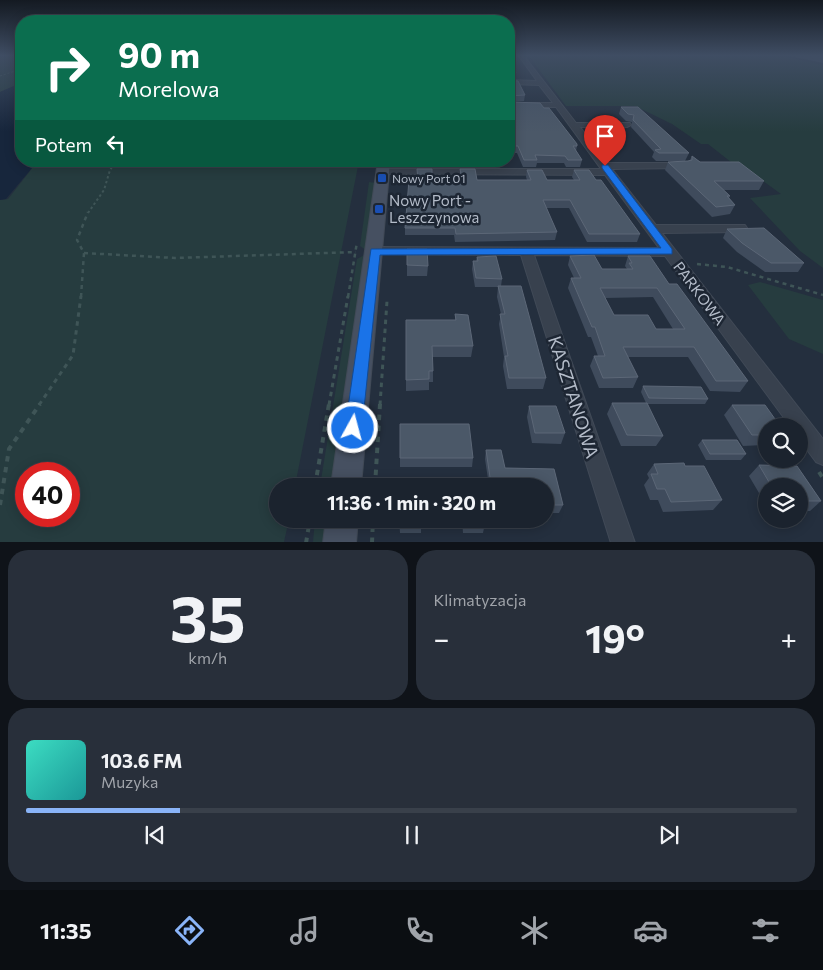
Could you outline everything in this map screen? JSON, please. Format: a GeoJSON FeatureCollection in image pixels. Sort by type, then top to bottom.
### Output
{"type":"FeatureCollection","features":[{"type":"Feature","properties":{"kind":"street"},"geometry":{"type":"LineString","coordinates":[[515,82],[541,83]]}},
{"type":"Feature","properties":{"kind":"street","name":"PARKOWA"},"geometry":{"type":"LineString","coordinates":[[541,83],[823,455]]}},
{"type":"Feature","properties":{"kind":"street"},"geometry":{"type":"LineString","coordinates":[[515,105],[558,105]]}},
{"type":"Feature","properties":{"kind":"street"},"geometry":{"type":"LineString","coordinates":[[574,125],[627,125]]}},
{"type":"Feature","properties":{"kind":"street"},"geometry":{"type":"LineString","coordinates":[[402,167],[499,172],[684,165]]}},
{"type":"Feature","properties":{"kind":"street"},"geometry":{"type":"LineString","coordinates":[[347,478],[365,252],[383,167]]}},
{"type":"Feature","properties":{"kind":"street"},"geometry":{"type":"LineString","coordinates":[[497,167],[499,172]]}},
{"type":"Feature","properties":{"kind":"street"},"geometry":{"type":"LineString","coordinates":[[651,229],[741,228]]}},
{"type":"Feature","properties":{"kind":"street"},"geometry":{"type":"LineString","coordinates":[[365,252],[668,252]]}},
{"type":"Feature","properties":{"kind":"street","name":"KASZTANOWA"},"geometry":{"type":"LineString","coordinates":[[526,252],[623,542]]}},
{"type":"Feature","properties":{"kind":"street"},"geometry":{"type":"LineString","coordinates":[[340,542],[341,528]]}},
{"type":"Feature","properties":{"kind":"path"},"geometry":{"type":"LineString","coordinates":[[0,505],[9,449],[73,354],[83,279],[84,253],[77,240],[80,228],[93,203],[104,190],[112,167]]}},
{"type":"Feature","properties":{"kind":"path"},"geometry":{"type":"LineString","coordinates":[[317,478],[365,252],[358,234]]}},
{"type":"Feature","properties":{"kind":"path"},"geometry":{"type":"LineString","coordinates":[[84,253],[175,258],[365,252]]}},
{"type":"Feature","properties":{"kind":"path"},"geometry":{"type":"LineString","coordinates":[[694,264],[727,267],[823,295]]}},
{"type":"Feature","properties":{"kind":"path"},"geometry":{"type":"LineString","coordinates":[[375,478],[387,291]]}},
{"type":"Feature","properties":{"kind":"path"},"geometry":{"type":"LineString","coordinates":[[306,542],[308,528]]}},
{"type":"Feature","properties":{"kind":"path"},"geometry":{"type":"LineString","coordinates":[[372,542],[373,528]]}},
{"type":"Feature","properties":{"kind":"green space"},"geometry":{"type":"Polygon","coordinates":[[[0,81],[15,81],[15,86],[0,92],[0,81]]]}},
{"type":"Feature","properties":{"kind":"green space"},"geometry":{"type":"Polygon","coordinates":[[[548,81],[823,81],[823,268],[800,251],[750,198],[781,194],[744,167],[736,166],[708,144],[701,144],[672,124],[635,106],[566,106],[548,81]]]}},
{"type":"Feature","properties":{"kind":"green space"},"geometry":{"type":"Polygon","coordinates":[[[30,167],[358,167],[297,478],[269,478],[269,528],[287,528],[284,542],[0,542],[0,200],[8,199],[32,168],[30,167]]]}},
{"type":"Feature","properties":{"kind":"green space"},"geometry":{"type":"Polygon","coordinates":[[[369,182],[376,183],[366,250],[360,246],[369,182]]]}},
{"type":"Feature","properties":{"kind":"green space"},"geometry":{"type":"Polygon","coordinates":[[[366,254],[335,478],[321,478],[357,259],[366,254]]]}},
{"type":"Feature","properties":{"kind":"green space"},"geometry":{"type":"Polygon","coordinates":[[[760,282],[823,300],[823,354],[789,339],[748,285],[760,282]]]}},
{"type":"Feature","properties":{"kind":"green space"},"geometry":{"type":"Polygon","coordinates":[[[314,528],[328,528],[326,542],[313,542],[314,528]]]}},
{"type":"Feature","properties":{"kind":"water"},"geometry":{"type":"Polygon","coordinates":[[[15,86],[15,167],[32,168],[6,199],[0,200],[0,92],[15,86]]]}},
{"type":"Feature","properties":{"kind":"building"},"geometry":{"type":"Polygon","coordinates":[[[515,81],[518,81],[525,95],[515,96],[515,81]]]}},
{"type":"Feature","properties":{"kind":"building"},"geometry":{"type":"Polygon","coordinates":[[[515,102],[540,103],[544,108],[549,108],[577,144],[577,146],[573,146],[582,160],[568,160],[565,156],[535,155],[537,160],[524,160],[518,146],[515,146],[515,102]]]}},
{"type":"Feature","properties":{"kind":"building"},"geometry":{"type":"Polygon","coordinates":[[[621,107],[638,107],[689,153],[659,153],[655,150],[661,149],[633,120],[634,115],[628,114],[621,107]]]}},
{"type":"Feature","properties":{"kind":"building"},"geometry":{"type":"Polygon","coordinates":[[[692,156],[700,162],[739,162],[764,181],[714,181],[730,196],[727,196],[735,205],[716,207],[668,162],[692,160],[692,156]]]}},
{"type":"Feature","properties":{"kind":"building"},"geometry":{"type":"Polygon","coordinates":[[[417,169],[432,169],[432,180],[462,180],[460,169],[475,169],[477,180],[531,180],[527,170],[542,170],[547,180],[580,180],[574,170],[589,170],[596,180],[601,180],[640,234],[589,234],[570,200],[543,200],[557,232],[456,234],[455,228],[405,228],[409,180],[418,180],[417,169]]]}},
{"type":"Feature","properties":{"kind":"building"},"geometry":{"type":"Polygon","coordinates":[[[764,228],[804,263],[771,263],[742,243],[727,229],[764,228]]]}},
{"type":"Feature","properties":{"kind":"building"},"geometry":{"type":"Polygon","coordinates":[[[407,249],[427,249],[428,266],[407,265],[407,249]]]}},
{"type":"Feature","properties":{"kind":"building"},"geometry":{"type":"Polygon","coordinates":[[[594,255],[602,269],[633,269],[629,263],[632,263],[628,256],[650,256],[669,284],[677,284],[748,381],[716,381],[694,347],[623,347],[638,377],[603,378],[594,356],[605,356],[595,327],[592,327],[571,278],[581,278],[570,256],[594,255]],[[600,288],[614,315],[648,315],[656,329],[685,329],[657,288],[600,288]]]}},
{"type":"Feature","properties":{"kind":"building"},"geometry":{"type":"Polygon","coordinates":[[[496,256],[502,279],[476,278],[473,261],[478,261],[477,257],[496,256]]]}},
{"type":"Feature","properties":{"kind":"building"},"geometry":{"type":"Polygon","coordinates":[[[498,286],[521,286],[546,378],[509,378],[505,356],[508,356],[500,314],[505,314],[498,286]]]}},
{"type":"Feature","properties":{"kind":"building"},"geometry":{"type":"Polygon","coordinates":[[[455,314],[468,315],[473,346],[432,346],[433,371],[429,371],[429,379],[406,380],[406,320],[456,320],[455,314]]]}},
{"type":"Feature","properties":{"kind":"building"},"geometry":{"type":"Polygon","coordinates":[[[643,386],[701,387],[708,399],[649,398],[643,386]]]}},
{"type":"Feature","properties":{"kind":"building"},"geometry":{"type":"Polygon","coordinates":[[[612,403],[647,403],[663,436],[627,435],[612,403]]]}},
{"type":"Feature","properties":{"kind":"building"},"geometry":{"type":"Polygon","coordinates":[[[732,405],[765,405],[774,418],[758,418],[758,435],[752,435],[732,405]]]}},
{"type":"Feature","properties":{"kind":"building"},"geometry":{"type":"Polygon","coordinates":[[[529,406],[556,406],[565,433],[535,433],[529,406]]]}},
{"type":"Feature","properties":{"kind":"building"},"geometry":{"type":"Polygon","coordinates":[[[400,424],[469,424],[473,458],[400,458],[400,424]]]}},
{"type":"Feature","properties":{"kind":"building"},"geometry":{"type":"Polygon","coordinates":[[[702,440],[737,440],[746,454],[710,454],[702,440]]]}},
{"type":"Feature","properties":{"kind":"building"},"geometry":{"type":"Polygon","coordinates":[[[486,450],[501,450],[505,468],[554,469],[563,505],[554,505],[554,478],[490,478],[486,450]]]}},
{"type":"Feature","properties":{"kind":"building"},"geometry":{"type":"Polygon","coordinates":[[[684,463],[685,466],[704,466],[722,500],[671,502],[665,489],[657,489],[651,474],[658,474],[654,464],[684,463]]]}},
{"type":"Feature","properties":{"kind":"building"},"geometry":{"type":"Polygon","coordinates":[[[761,468],[798,468],[805,478],[767,478],[761,468]]]}},
{"type":"Feature","properties":{"kind":"building"},"geometry":{"type":"Polygon","coordinates":[[[808,482],[821,501],[808,501],[808,482]]]}},
{"type":"Feature","properties":{"kind":"place","name":"Nowy Port 01"},"geometry":{"type":"Point","coordinates":[382,178]}},
{"type":"Feature","properties":{"kind":"place","name":"Nowy Port - Leszczynowa"},"geometry":{"type":"Point","coordinates":[379,209]}},
{"type":"Feature","properties":{"kind":"route"},"geometry":{"type":"LineString","coordinates":[[353,428],[374,252],[668,252],[605,166]]}}]}
